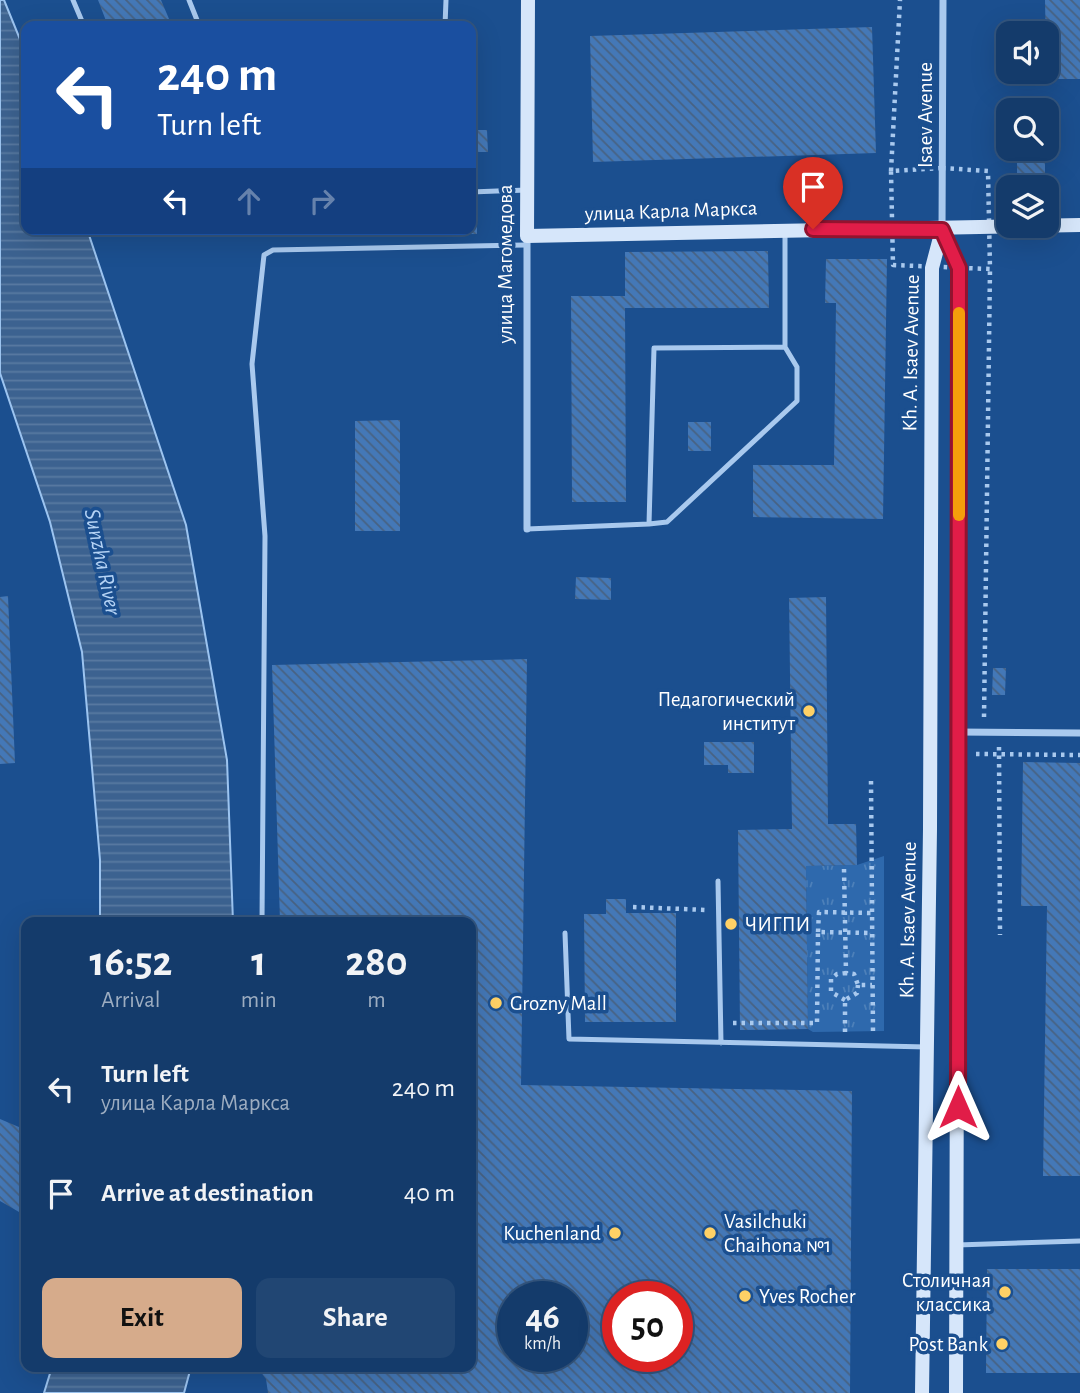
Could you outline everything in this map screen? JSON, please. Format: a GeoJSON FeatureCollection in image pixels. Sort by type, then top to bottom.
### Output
{"type":"FeatureCollection","features":[{"type":"Feature","properties":{"kind":"main road","name":"улица Магомедова"},"geometry":{"type":"LineString","coordinates":[[527,241],[528,0]]}},
{"type":"Feature","properties":{"kind":"main road","name":"улица Карла Маркса"},"geometry":{"type":"LineString","coordinates":[[527,241],[786,229],[942,230],[1080,225]]}},
{"type":"Feature","properties":{"kind":"main road"},"geometry":{"type":"LineString","coordinates":[[942,230],[959,268],[956,1393]]}},
{"type":"Feature","properties":{"kind":"main road","name":"Kh. A. Isaev Avenue"},"geometry":{"type":"LineString","coordinates":[[922,1393],[932,268],[942,230]]}},
{"type":"Feature","properties":{"kind":"street","name":"Isaev Avenue"},"geometry":{"type":"LineString","coordinates":[[942,230],[943,0]]}},
{"type":"Feature","properties":{"kind":"street","name":"улица Магомедова"},"geometry":{"type":"LineString","coordinates":[[527,241],[527,529]]}},
{"type":"Feature","properties":{"kind":"street"},"geometry":{"type":"LineString","coordinates":[[958,732],[1080,733]]}},
{"type":"Feature","properties":{"kind":"lane"},"geometry":{"type":"LineString","coordinates":[[73,0],[82,21]]}},
{"type":"Feature","properties":{"kind":"lane"},"geometry":{"type":"LineString","coordinates":[[189,0],[197,21]]}},
{"type":"Feature","properties":{"kind":"lane"},"geometry":{"type":"LineString","coordinates":[[445,21],[446,0]]}},
{"type":"Feature","properties":{"kind":"lane"},"geometry":{"type":"LineString","coordinates":[[476,192],[526,190]]}},
{"type":"Feature","properties":{"kind":"lane"},"geometry":{"type":"LineString","coordinates":[[527,529],[667,522],[797,401],[797,367],[785,347],[786,229]]}},
{"type":"Feature","properties":{"kind":"lane"},"geometry":{"type":"LineString","coordinates":[[262,917],[265,536],[253,364],[264,255],[273,250],[527,241]]}},
{"type":"Feature","properties":{"kind":"lane"},"geometry":{"type":"LineString","coordinates":[[649,524],[654,348],[785,347]]}},
{"type":"Feature","properties":{"kind":"lane"},"geometry":{"type":"LineString","coordinates":[[718,881],[721,1043]]}},
{"type":"Feature","properties":{"kind":"lane"},"geometry":{"type":"LineString","coordinates":[[565,933],[569,1039],[927,1047]]}},
{"type":"Feature","properties":{"kind":"lane"},"geometry":{"type":"LineString","coordinates":[[956,1245],[1080,1241]]}},
{"type":"Feature","properties":{"kind":"path"},"geometry":{"type":"LineString","coordinates":[[891,171],[900,0]]}},
{"type":"Feature","properties":{"kind":"path"},"geometry":{"type":"LineString","coordinates":[[990,269],[984,718],[1000,733],[1000,935]]}},
{"type":"Feature","properties":{"kind":"path"},"geometry":{"type":"LineString","coordinates":[[958,754],[1080,755]]}},
{"type":"Feature","properties":{"kind":"path"},"geometry":{"type":"LineString","coordinates":[[871,781],[873,1046]]}},
{"type":"Feature","properties":{"kind":"path"},"geometry":{"type":"LineString","coordinates":[[844,869],[846,973]]}},
{"type":"Feature","properties":{"kind":"path"},"geometry":{"type":"LineString","coordinates":[[633,907],[718,910]]}},
{"type":"Feature","properties":{"kind":"path"},"geometry":{"type":"LineString","coordinates":[[720,1022],[817,1023],[819,912],[872,913]]}},
{"type":"Feature","properties":{"kind":"path"},"geometry":{"type":"LineString","coordinates":[[818,932],[872,933]]}},
{"type":"Feature","properties":{"kind":"path"},"geometry":{"type":"LineString","coordinates":[[837,974],[854,974],[858,985],[857,993],[845,1000],[831,992],[831,979],[837,974]]}},
{"type":"Feature","properties":{"kind":"path"},"geometry":{"type":"LineString","coordinates":[[858,985],[872,985]]}},
{"type":"Feature","properties":{"kind":"path"},"geometry":{"type":"LineString","coordinates":[[845,1000],[845,1046]]}},
{"type":"Feature","properties":{"kind":"green space"},"geometry":{"type":"Polygon","coordinates":[[[884,856],[884,1031],[813,1032],[808,1029],[806,866],[857,865],[884,856]]]}},
{"type":"Feature","properties":{"kind":"water","name":"Sunzha River"},"geometry":{"type":"Polygon","coordinates":[[[0,0],[4,0],[21,42],[21,235],[89,235],[186,525],[227,760],[233,917],[100,917],[100,860],[82,652],[50,522],[0,373],[0,0]]]}},
{"type":"Feature","properties":{"kind":"water"},"geometry":{"type":"Polygon","coordinates":[[[50,1372],[190,1372],[184,1393],[44,1393],[50,1372]]]}},
{"type":"Feature","properties":{"kind":"building"},"geometry":{"type":"Polygon","coordinates":[[[98,0],[161,0],[170,21],[106,21],[98,0]]]}},
{"type":"Feature","properties":{"kind":"building"},"geometry":{"type":"Polygon","coordinates":[[[1045,0],[1080,0],[1080,79],[1059,79],[1059,21],[1045,21],[1045,0]]]}},
{"type":"Feature","properties":{"kind":"building"},"geometry":{"type":"Polygon","coordinates":[[[872,27],[876,153],[593,162],[590,36],[872,27]]]}},
{"type":"Feature","properties":{"kind":"building"},"geometry":{"type":"Polygon","coordinates":[[[476,130],[487,130],[488,152],[476,152],[476,130]]]}},
{"type":"Feature","properties":{"kind":"building"},"geometry":{"type":"Polygon","coordinates":[[[1017,161],[1045,161],[1045,175],[1017,175],[1017,161]]]}},
{"type":"Feature","properties":{"kind":"building"},"geometry":{"type":"Polygon","coordinates":[[[476,203],[477,203],[476,234],[476,203]]]}},
{"type":"Feature","properties":{"kind":"building"},"geometry":{"type":"Polygon","coordinates":[[[121,235],[161,235],[161,236],[121,235]]]}},
{"type":"Feature","properties":{"kind":"building"},"geometry":{"type":"Polygon","coordinates":[[[768,251],[769,308],[625,308],[626,502],[572,502],[571,296],[625,296],[625,252],[768,251]]]}},
{"type":"Feature","properties":{"kind":"building"},"geometry":{"type":"Polygon","coordinates":[[[826,259],[887,259],[883,519],[753,517],[753,465],[834,465],[836,303],[825,303],[826,259]]]}},
{"type":"Feature","properties":{"kind":"building"},"geometry":{"type":"Polygon","coordinates":[[[400,420],[400,531],[355,531],[355,421],[400,420]]]}},
{"type":"Feature","properties":{"kind":"building"},"geometry":{"type":"Polygon","coordinates":[[[688,422],[711,422],[711,451],[688,451],[688,422]]]}},
{"type":"Feature","properties":{"kind":"building"},"geometry":{"type":"Polygon","coordinates":[[[576,577],[611,578],[611,600],[575,599],[576,577]]]}},
{"type":"Feature","properties":{"kind":"building"},"geometry":{"type":"Polygon","coordinates":[[[8,596],[15,763],[0,764],[0,597],[8,596]]]}},
{"type":"Feature","properties":{"kind":"building","name":"Педагогический институт"},"geometry":{"type":"Polygon","coordinates":[[[826,597],[828,824],[856,824],[857,865],[806,866],[808,1029],[740,1030],[738,830],[792,829],[789,598],[826,597]]]}},
{"type":"Feature","properties":{"kind":"building","name":"Grozny Mall"},"geometry":{"type":"Polygon","coordinates":[[[527,659],[521,1085],[852,1091],[850,1393],[268,1393],[266,1379],[261,1372],[476,1372],[476,917],[280,917],[272,665],[527,659]]]}},
{"type":"Feature","properties":{"kind":"building"},"geometry":{"type":"Polygon","coordinates":[[[993,668],[1006,668],[1005,695],[992,695],[993,668]]]}},
{"type":"Feature","properties":{"kind":"building"},"geometry":{"type":"Polygon","coordinates":[[[704,742],[754,742],[754,773],[728,773],[728,765],[704,765],[704,742]]]}},
{"type":"Feature","properties":{"kind":"building"},"geometry":{"type":"Polygon","coordinates":[[[1023,762],[1080,763],[1080,1176],[1043,1176],[1047,906],[1021,906],[1023,762]]]}},
{"type":"Feature","properties":{"kind":"building"},"geometry":{"type":"Polygon","coordinates":[[[606,899],[626,899],[626,913],[676,913],[676,1022],[585,1022],[584,914],[606,914],[606,899]]]}},
{"type":"Feature","properties":{"kind":"building"},"geometry":{"type":"Polygon","coordinates":[[[0,1119],[21,1128],[21,1213],[0,1201],[0,1119]]]}},
{"type":"Feature","properties":{"kind":"building"},"geometry":{"type":"Polygon","coordinates":[[[987,1269],[1080,1269],[1080,1373],[986,1373],[987,1269]]]}},
{"type":"Feature","properties":{"kind":"slow traffic"},"geometry":{"type":"LineString","coordinates":[[959,313],[959,515]]}},
{"type":"Feature","properties":{"kind":"place","name":"Педагогический институт"},"geometry":{"type":"Point","coordinates":[809,711]}},
{"type":"Feature","properties":{"kind":"place","name":"ЧИГПИ"},"geometry":{"type":"Point","coordinates":[731,924]}},
{"type":"Feature","properties":{"kind":"place","name":"Grozny Mall"},"geometry":{"type":"Point","coordinates":[496,1003]}},
{"type":"Feature","properties":{"kind":"place","name":"Kuchenland"},"geometry":{"type":"Point","coordinates":[615,1233]}},
{"type":"Feature","properties":{"kind":"place","name":"Vasilchuki Chaihona №1"},"geometry":{"type":"Point","coordinates":[710,1233]}},
{"type":"Feature","properties":{"kind":"place","name":"Столичная классика"},"geometry":{"type":"Point","coordinates":[1005,1292]}},
{"type":"Feature","properties":{"kind":"place","name":"Yves Rocher"},"geometry":{"type":"Point","coordinates":[745,1296]}},
{"type":"Feature","properties":{"kind":"place","name":"Post Bank"},"geometry":{"type":"Point","coordinates":[1002,1344]}},
{"type":"Feature","properties":{"kind":"route"},"geometry":{"type":"LineString","coordinates":[[813,229],[942,230],[959,268],[958,1107]]}}]}
